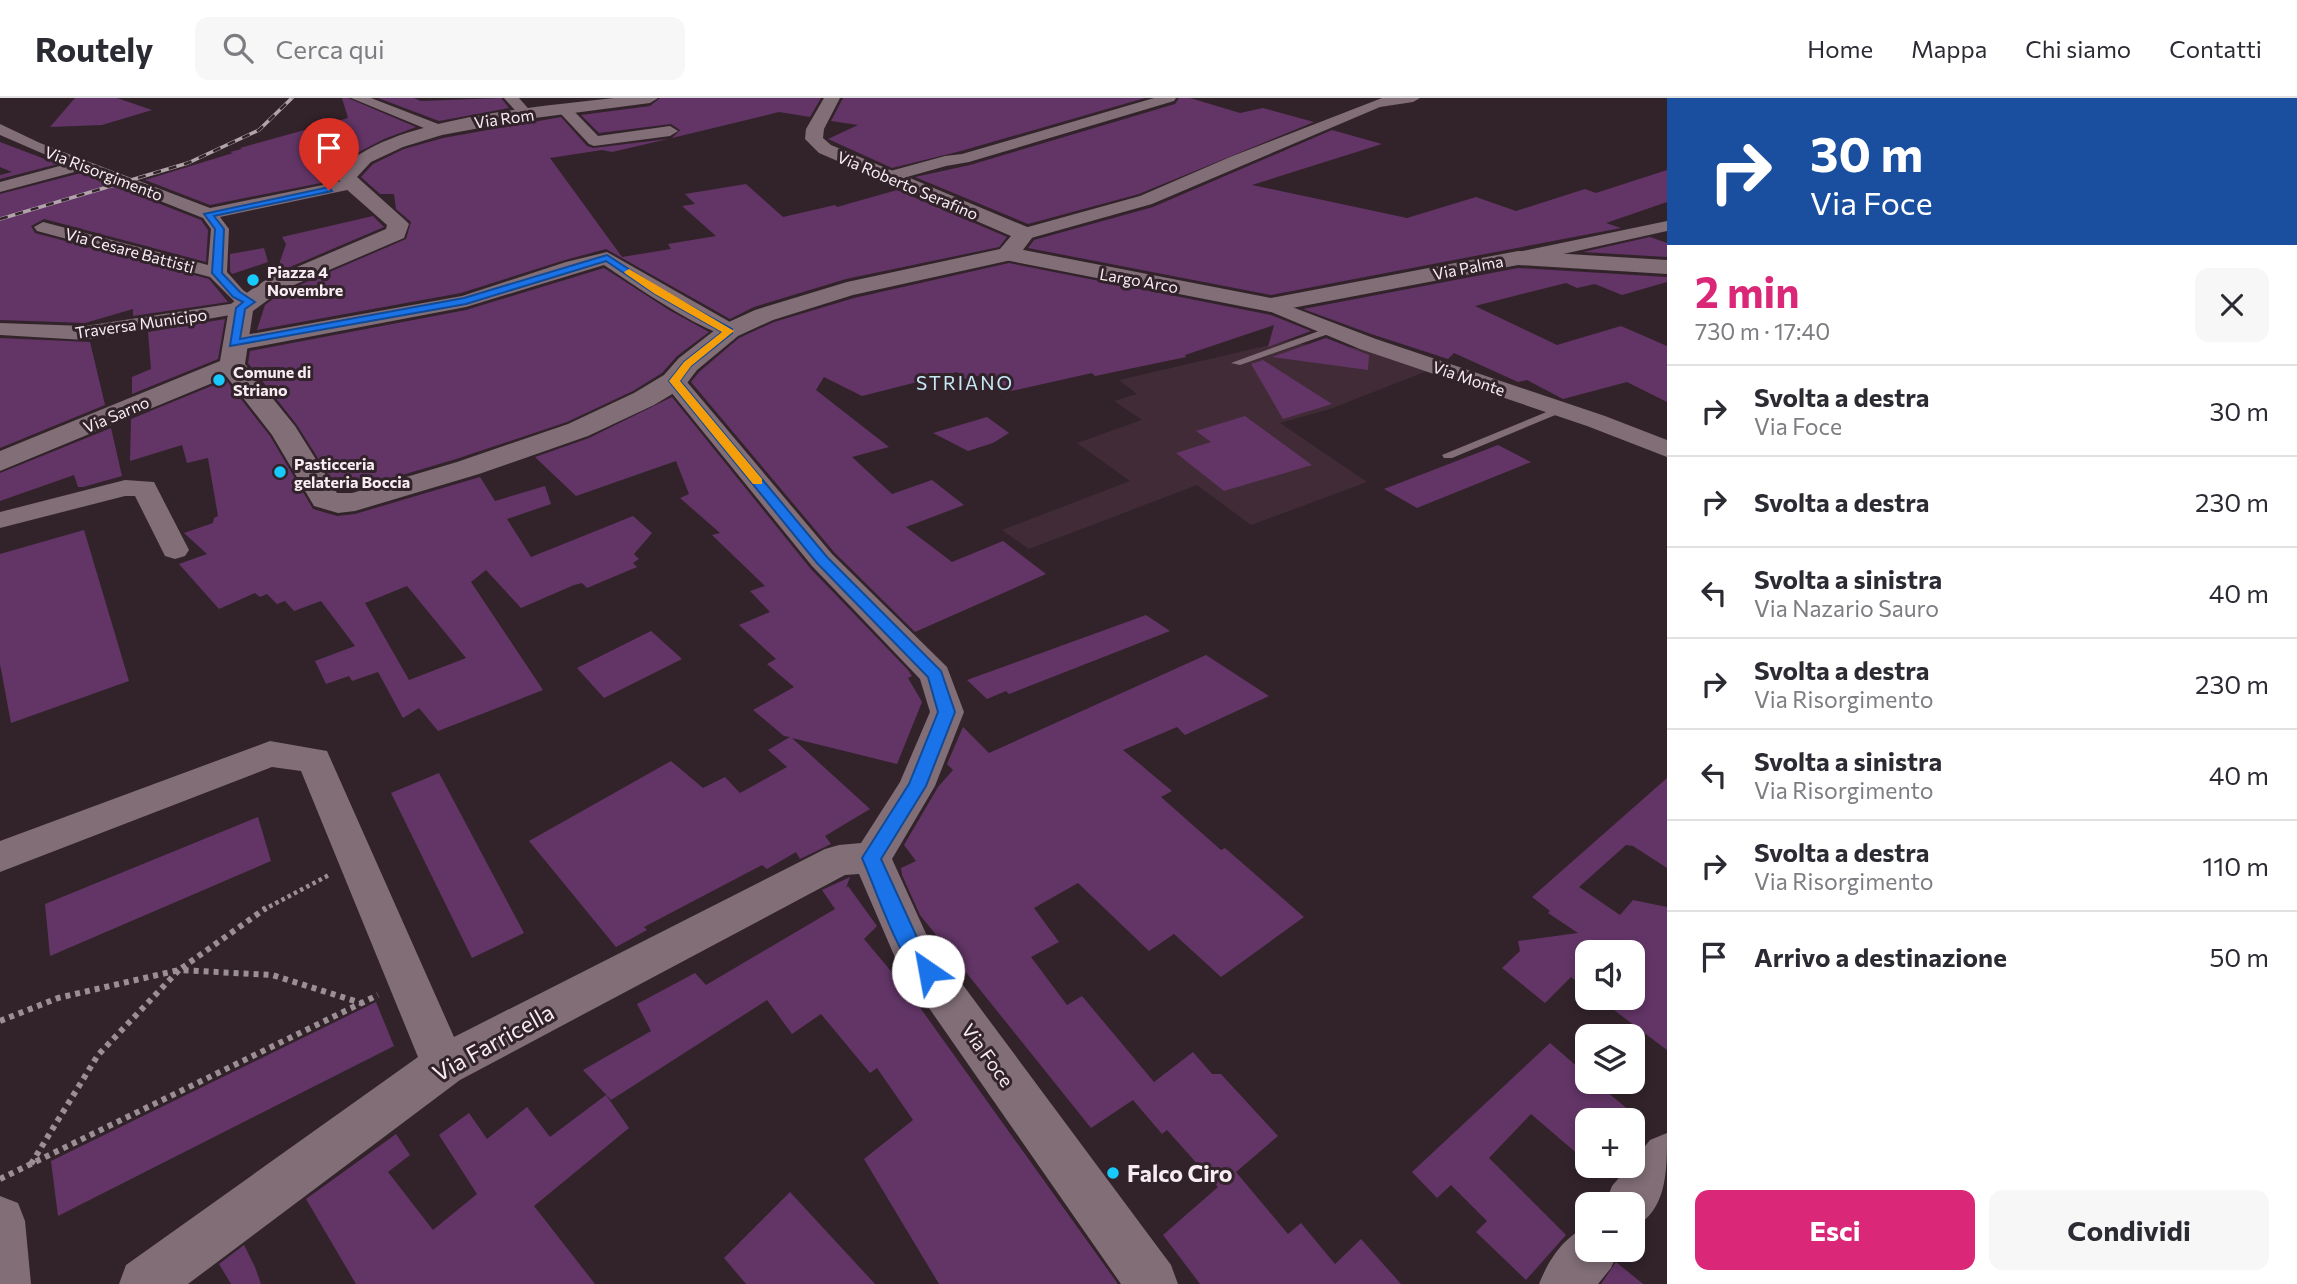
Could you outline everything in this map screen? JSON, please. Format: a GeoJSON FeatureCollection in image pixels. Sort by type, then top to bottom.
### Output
{"type":"FeatureCollection","features":[{"type":"Feature","properties":{"kind":"main road","name":"Via Rom"},"geometry":{"type":"LineString","coordinates":[[352,184],[346,177],[350,169],[364,160],[391,146],[441,130],[480,121],[650,98]]}},
{"type":"Feature","properties":{"kind":"main road","name":"Via Roberto Serafino"},"geometry":{"type":"LineString","coordinates":[[832,98],[815,129],[814,139],[825,149],[1024,234]]}},
{"type":"Feature","properties":{"kind":"main road"},"geometry":{"type":"LineString","coordinates":[[352,184],[398,224],[396,233],[272,286],[245,305],[233,355],[285,432],[325,499],[338,504],[375,497],[578,430],[644,399],[674,381],[688,364],[729,331],[764,315],[847,289],[1008,254],[1024,234]]}},
{"type":"Feature","properties":{"kind":"main road","name":"Largo Arco"},"geometry":{"type":"LineString","coordinates":[[1008,254],[1271,304]]}},
{"type":"Feature","properties":{"kind":"main road","name":"Via Palma"},"geometry":{"type":"LineString","coordinates":[[1271,304],[1518,258],[1667,267]]}},
{"type":"Feature","properties":{"kind":"main road","name":"Via Sarno"},"geometry":{"type":"LineString","coordinates":[[0,462],[233,355]]}},
{"type":"Feature","properties":{"kind":"street"},"geometry":{"type":"LineString","coordinates":[[358,98],[441,130]]}},
{"type":"Feature","properties":{"kind":"street"},"geometry":{"type":"LineString","coordinates":[[512,98],[527,115]]}},
{"type":"Feature","properties":{"kind":"street"},"geometry":{"type":"LineString","coordinates":[[889,177],[945,161],[963,159],[1169,98]]}},
{"type":"Feature","properties":{"kind":"street"},"geometry":{"type":"LineString","coordinates":[[1358,98],[1377,103]]}},
{"type":"Feature","properties":{"kind":"street"},"geometry":{"type":"LineString","coordinates":[[1024,234],[1166,193],[1236,160],[1290,141],[1377,103],[1413,98]]}},
{"type":"Feature","properties":{"kind":"street"},"geometry":{"type":"LineString","coordinates":[[566,111],[594,141],[670,131]]}},
{"type":"Feature","properties":{"kind":"street","name":"Via Risorgimento"},"geometry":{"type":"LineString","coordinates":[[0,129],[34,146],[209,214]]}},
{"type":"Feature","properties":{"kind":"street"},"geometry":{"type":"LineString","coordinates":[[12,151],[34,146]]}},
{"type":"Feature","properties":{"kind":"street"},"geometry":{"type":"LineString","coordinates":[[0,187],[84,165]]}},
{"type":"Feature","properties":{"kind":"street"},"geometry":{"type":"LineString","coordinates":[[245,305],[217,273],[220,229],[209,214],[352,184]]}},
{"type":"Feature","properties":{"kind":"street"},"geometry":{"type":"LineString","coordinates":[[1518,258],[1667,226]]}},
{"type":"Feature","properties":{"kind":"street","name":"Via Cesare Battisti"},"geometry":{"type":"LineString","coordinates":[[43,228],[217,273]]}},
{"type":"Feature","properties":{"kind":"street"},"geometry":{"type":"LineString","coordinates":[[233,355],[466,301],[607,258],[658,292],[729,331]]}},
{"type":"Feature","properties":{"kind":"street","name":"Via Monte"},"geometry":{"type":"LineString","coordinates":[[1271,304],[1330,330],[1561,409],[1667,449]]}},
{"type":"Feature","properties":{"kind":"street","name":"Traversa Municipo"},"geometry":{"type":"LineString","coordinates":[[0,329],[85,333],[245,305]]}},
{"type":"Feature","properties":{"kind":"street"},"geometry":{"type":"LineString","coordinates":[[674,381],[822,560],[935,675],[947,712],[917,786],[872,858]]}},
{"type":"Feature","properties":{"kind":"street"},"geometry":{"type":"LineString","coordinates":[[0,520],[125,488],[145,488],[175,550]]}},
{"type":"Feature","properties":{"kind":"street"},"geometry":{"type":"LineString","coordinates":[[0,857],[270,754],[314,760],[444,1065]]}},
{"type":"Feature","properties":{"kind":"street","name":"Via Farricella"},"geometry":{"type":"LineString","coordinates":[[145,1284],[444,1065],[839,860],[872,858]]}},
{"type":"Feature","properties":{"kind":"street","name":"Via Foce"},"geometry":{"type":"LineString","coordinates":[[872,858],[912,949],[1152,1284]]}},
{"type":"Feature","properties":{"kind":"street"},"geometry":{"type":"LineString","coordinates":[[1639,1192],[1667,1157]]}},
{"type":"Feature","properties":{"kind":"street"},"geometry":{"type":"LineString","coordinates":[[0,1221],[5,1284]]}},
{"type":"Feature","properties":{"kind":"street"},"geometry":{"type":"LineString","coordinates":[[1565,1284],[1583,1262]]}},
{"type":"Feature","properties":{"kind":"lane"},"geometry":{"type":"LineString","coordinates":[[1236,363],[1330,330]]}},
{"type":"Feature","properties":{"kind":"lane"},"geometry":{"type":"LineString","coordinates":[[1448,455],[1561,409]]}},
{"type":"Feature","properties":{"kind":"path"},"geometry":{"type":"LineString","coordinates":[[31,1164],[98,1055],[179,970],[276,901],[357,862]]}},
{"type":"Feature","properties":{"kind":"path"},"geometry":{"type":"LineString","coordinates":[[0,1021],[58,998],[179,970],[272,975],[362,1003]]}},
{"type":"Feature","properties":{"kind":"path"},"geometry":{"type":"LineString","coordinates":[[0,1179],[408,981]]}},
{"type":"Feature","properties":{"kind":"shaded area"},"geometry":{"type":"Polygon","coordinates":[[[1291,340],[1302,344],[1358,348],[1427,371],[1330,409],[1280,423],[1367,482],[1251,525],[1197,485],[1029,549],[1002,530],[1130,481],[1077,443],[1142,420],[1114,401],[1137,394],[1119,380],[1291,340]]]}},
{"type":"Feature","properties":{"kind":"building"},"geometry":{"type":"Polygon","coordinates":[[[75,98],[117,98],[152,110],[102,125],[50,127],[75,98]]]}},
{"type":"Feature","properties":{"kind":"building"},"geometry":{"type":"Polygon","coordinates":[[[342,98],[348,98],[416,127],[359,152],[337,172],[336,180],[210,205],[145,180],[233,153],[230,152],[242,149],[240,148],[348,118],[342,98]]]}},
{"type":"Feature","properties":{"kind":"building"},"geometry":{"type":"Polygon","coordinates":[[[378,98],[414,98],[421,101],[501,98],[509,108],[439,121],[378,98]]]}},
{"type":"Feature","properties":{"kind":"building"},"geometry":{"type":"Polygon","coordinates":[[[660,98],[821,98],[810,117],[779,112],[672,138],[680,130],[671,124],[599,133],[581,115],[650,106],[660,98]]]}},
{"type":"Feature","properties":{"kind":"building"},"geometry":{"type":"Polygon","coordinates":[[[843,98],[1145,98],[892,168],[828,139],[858,125],[831,121],[843,98]]]}},
{"type":"Feature","properties":{"kind":"building"},"geometry":{"type":"Polygon","coordinates":[[[1179,98],[1190,98],[1240,113],[1263,108],[1314,122],[1139,194],[1028,224],[915,177],[970,165],[1175,104],[1179,98]]]}},
{"type":"Feature","properties":{"kind":"building"},"geometry":{"type":"Polygon","coordinates":[[[561,117],[587,146],[593,148],[668,139],[612,152],[602,150],[550,158],[622,257],[671,249],[668,244],[716,236],[682,206],[695,204],[685,194],[746,184],[783,217],[835,205],[837,207],[897,190],[1007,237],[999,247],[846,279],[754,307],[730,319],[606,249],[461,293],[257,330],[265,305],[281,293],[406,239],[411,222],[396,209],[394,194],[380,194],[361,177],[373,164],[404,149],[443,138],[561,117]]]}},
{"type":"Feature","properties":{"kind":"building"},"geometry":{"type":"Polygon","coordinates":[[[1332,130],[1382,144],[1252,185],[1407,218],[1476,197],[1516,211],[1585,189],[1596,193],[1667,170],[1667,202],[1606,223],[1621,228],[1271,295],[1028,248],[1034,240],[1153,207],[1332,130]]]}},
{"type":"Feature","properties":{"kind":"building"},"geometry":{"type":"Polygon","coordinates":[[[0,142],[58,164],[0,179],[0,175],[12,172],[0,167],[0,142]]]}},
{"type":"Feature","properties":{"kind":"building"},"geometry":{"type":"Polygon","coordinates":[[[81,173],[201,220],[208,230],[206,262],[44,219],[31,226],[35,233],[209,279],[228,302],[133,316],[133,309],[85,323],[0,320],[0,194],[81,173]]]}},
{"type":"Feature","properties":{"kind":"building"},"geometry":{"type":"Polygon","coordinates":[[[373,216],[384,227],[276,273],[286,244],[282,237],[373,216]]]}},
{"type":"Feature","properties":{"kind":"building"},"geometry":{"type":"Polygon","coordinates":[[[1650,237],[1667,243],[1667,257],[1583,252],[1650,237]]]}},
{"type":"Feature","properties":{"kind":"building"},"geometry":{"type":"Polygon","coordinates":[[[264,248],[268,262],[232,274],[230,254],[264,248]]]}},
{"type":"Feature","properties":{"kind":"building"},"geometry":{"type":"Polygon","coordinates":[[[1009,263],[1271,315],[1311,331],[1268,347],[1274,325],[1185,355],[1186,357],[1095,376],[1092,373],[1002,393],[981,375],[965,379],[957,372],[862,396],[824,377],[816,390],[889,447],[852,457],[892,494],[932,480],[964,505],[906,527],[952,562],[1003,541],[1046,574],[915,632],[834,552],[691,382],[739,338],[774,322],[854,298],[1009,263]]]}},
{"type":"Feature","properties":{"kind":"building"},"geometry":{"type":"Polygon","coordinates":[[[604,268],[709,332],[677,356],[662,373],[633,391],[567,422],[352,490],[338,490],[297,425],[248,363],[250,351],[466,310],[604,268]]]}},
{"type":"Feature","properties":{"kind":"building"},"geometry":{"type":"Polygon","coordinates":[[[1518,268],[1667,277],[1667,282],[1622,295],[1595,284],[1577,288],[1566,283],[1475,306],[1557,345],[1621,326],[1667,346],[1667,402],[1627,382],[1563,399],[1527,380],[1518,382],[1454,353],[1448,359],[1303,309],[1518,268]]]}},
{"type":"Feature","properties":{"kind":"building"},"geometry":{"type":"Polygon","coordinates":[[[225,319],[218,359],[132,394],[132,377],[151,369],[148,332],[225,319]]]}},
{"type":"Feature","properties":{"kind":"building"},"geometry":{"type":"Polygon","coordinates":[[[0,338],[90,342],[105,405],[0,448],[0,338]]]}},
{"type":"Feature","properties":{"kind":"building"},"geometry":{"type":"Polygon","coordinates":[[[1326,338],[1369,355],[1368,370],[1272,357],[1326,338]]]}},
{"type":"Feature","properties":{"kind":"building"},"geometry":{"type":"Polygon","coordinates":[[[1263,360],[1332,404],[1283,419],[1251,364],[1263,360]]]}},
{"type":"Feature","properties":{"kind":"building"},"geometry":{"type":"Polygon","coordinates":[[[226,380],[270,436],[313,509],[337,516],[355,514],[480,477],[495,501],[545,486],[551,504],[507,519],[531,557],[633,516],[652,533],[634,554],[639,559],[633,563],[637,567],[587,588],[582,583],[574,585],[521,608],[486,570],[471,582],[543,690],[438,731],[419,708],[403,718],[378,672],[352,681],[349,676],[326,684],[315,661],[355,646],[321,601],[294,611],[285,601],[277,604],[267,594],[260,597],[255,593],[219,609],[179,564],[207,554],[184,533],[213,523],[218,516],[208,458],[187,463],[182,445],[130,461],[131,419],[226,380]],[[407,586],[365,603],[409,680],[466,658],[407,586]]]}},
{"type":"Feature","properties":{"kind":"building"},"geometry":{"type":"Polygon","coordinates":[[[672,397],[810,568],[908,670],[912,676],[908,678],[922,702],[897,764],[792,738],[870,809],[825,836],[831,844],[800,859],[796,852],[767,869],[762,865],[644,927],[647,930],[616,947],[529,841],[671,761],[703,788],[725,777],[740,793],[787,767],[768,750],[790,737],[784,736],[753,710],[794,687],[767,664],[776,659],[739,625],[770,612],[750,591],[765,586],[712,535],[720,533],[680,498],[689,494],[676,461],[576,496],[535,457],[589,438],[672,397]]]}},
{"type":"Feature","properties":{"kind":"building"},"geometry":{"type":"Polygon","coordinates":[[[1245,416],[1312,465],[1224,491],[1176,453],[1211,442],[1196,431],[1245,416]]]}},
{"type":"Feature","properties":{"kind":"building"},"geometry":{"type":"Polygon","coordinates":[[[987,417],[1009,433],[993,443],[968,451],[933,433],[987,417]]]}},
{"type":"Feature","properties":{"kind":"building"},"geometry":{"type":"Polygon","coordinates":[[[111,428],[122,476],[78,487],[74,475],[0,501],[0,473],[111,428]]]}},
{"type":"Feature","properties":{"kind":"building"},"geometry":{"type":"Polygon","coordinates":[[[1498,445],[1531,462],[1417,508],[1384,489],[1498,445]]]}},
{"type":"Feature","properties":{"kind":"building"},"geometry":{"type":"Polygon","coordinates":[[[84,530],[129,681],[11,723],[0,664],[0,554],[84,530]]]}},
{"type":"Feature","properties":{"kind":"building"},"geometry":{"type":"Polygon","coordinates":[[[1146,615],[1170,631],[1009,694],[1006,691],[987,699],[967,680],[1146,615]]]}},
{"type":"Feature","properties":{"kind":"building"},"geometry":{"type":"Polygon","coordinates":[[[651,631],[682,659],[604,698],[577,668],[651,631]]]}},
{"type":"Feature","properties":{"kind":"building"},"geometry":{"type":"Polygon","coordinates":[[[1206,655],[1269,696],[1185,735],[1177,727],[1123,750],[1172,791],[1161,797],[1304,917],[1221,977],[1174,934],[1149,951],[1078,883],[1034,908],[1059,942],[1031,957],[1067,1005],[1082,996],[1154,1082],[1193,1052],[1212,1074],[1221,1074],[1278,1136],[1236,1172],[1288,1234],[1301,1223],[1335,1264],[1361,1239],[1401,1284],[1200,1284],[1163,1235],[1218,1187],[1167,1130],[1162,1134],[1133,1100],[1091,1128],[920,915],[902,875],[901,868],[916,861],[904,845],[938,787],[953,770],[947,764],[963,727],[989,753],[1206,655]]]}},
{"type":"Feature","properties":{"kind":"building"},"geometry":{"type":"Polygon","coordinates":[[[439,773],[524,933],[472,958],[391,793],[439,773]]]}},
{"type":"Feature","properties":{"kind":"building"},"geometry":{"type":"Polygon","coordinates":[[[1667,778],[1667,868],[1633,846],[1626,845],[1579,887],[1620,915],[1633,900],[1667,907],[1667,1050],[1645,1033],[1645,1024],[1632,1024],[1614,1010],[1645,1010],[1645,940],[1575,940],[1575,980],[1571,977],[1545,1003],[1502,968],[1520,951],[1518,941],[1578,933],[1548,913],[1550,911],[1532,897],[1667,778]]]}},
{"type":"Feature","properties":{"kind":"building"},"geometry":{"type":"Polygon","coordinates":[[[258,817],[271,861],[50,956],[45,904],[258,817]]]}},
{"type":"Feature","properties":{"kind":"building"},"geometry":{"type":"Polygon","coordinates":[[[850,877],[846,888],[848,886],[877,926],[864,939],[911,995],[1118,1284],[939,1284],[864,1159],[913,1120],[877,1068],[870,1073],[821,1014],[792,1034],[767,1000],[611,1100],[583,1070],[651,1031],[637,1004],[695,973],[706,985],[835,909],[822,890],[850,877]]]}},
{"type":"Feature","properties":{"kind":"building"},"geometry":{"type":"Polygon","coordinates":[[[376,1002],[394,1046],[58,1216],[51,1161],[376,1002]]]}},
{"type":"Feature","properties":{"kind":"building"},"geometry":{"type":"Polygon","coordinates":[[[1550,1043],[1575,1065],[1575,1094],[1610,1094],[1626,1108],[1575,1108],[1575,1152],[1531,1114],[1489,1158],[1566,1235],[1526,1280],[1476,1232],[1487,1221],[1451,1185],[1437,1198],[1412,1172],[1550,1043]]]}},
{"type":"Feature","properties":{"kind":"building"},"geometry":{"type":"Polygon","coordinates":[[[606,1095],[629,1128],[534,1206],[595,1284],[356,1284],[306,1199],[396,1134],[410,1155],[388,1172],[433,1230],[477,1194],[439,1135],[469,1113],[487,1139],[527,1107],[550,1137],[606,1095]]]}},
{"type":"Feature","properties":{"kind":"building"},"geometry":{"type":"Polygon","coordinates":[[[790,1192],[875,1284],[746,1284],[724,1258],[790,1192]]]}},
{"type":"Feature","properties":{"kind":"building"},"geometry":{"type":"Polygon","coordinates":[[[244,1245],[261,1284],[231,1284],[219,1264],[244,1245]]]}},
{"type":"Feature","properties":{"kind":"building"},"geometry":{"type":"Polygon","coordinates":[[[1616,1262],[1643,1284],[1601,1284],[1616,1262]]]}},
{"type":"Feature","properties":{"kind":"railway"},"geometry":{"type":"LineString","coordinates":[[0,219],[188,163],[259,130],[292,98]]}},
{"type":"Feature","properties":{"kind":"slow traffic"},"geometry":{"type":"LineString","coordinates":[[629,272],[705,320],[729,331],[688,364],[674,381],[757,481]]}},
{"type":"Feature","properties":{"kind":"place","name":"Piazza 4 Novembre"},"geometry":{"type":"Point","coordinates":[253,280]}},
{"type":"Feature","properties":{"kind":"place","name":"Comune di Striano"},"geometry":{"type":"Point","coordinates":[219,380]}},
{"type":"Feature","properties":{"kind":"place","name":"Pasticceria gelateria Boccia"},"geometry":{"type":"Point","coordinates":[280,472]}},
{"type":"Feature","properties":{"kind":"place","name":"Falco Ciro"},"geometry":{"type":"Point","coordinates":[1113,1173]}},
{"type":"Feature","properties":{"kind":"district","name":"STRIANO"},"geometry":{"type":"Point","coordinates":[965,382]}},
{"type":"Feature","properties":{"kind":"route"},"geometry":{"type":"LineString","coordinates":[[329,190],[209,214],[220,229],[217,273],[236,295],[250,302],[241,308],[234,344],[466,301],[502,292],[600,258],[612,260],[658,292],[729,331],[688,364],[674,381],[822,560],[935,675],[947,712],[917,786],[872,858],[912,949],[928,971]]}}]}
